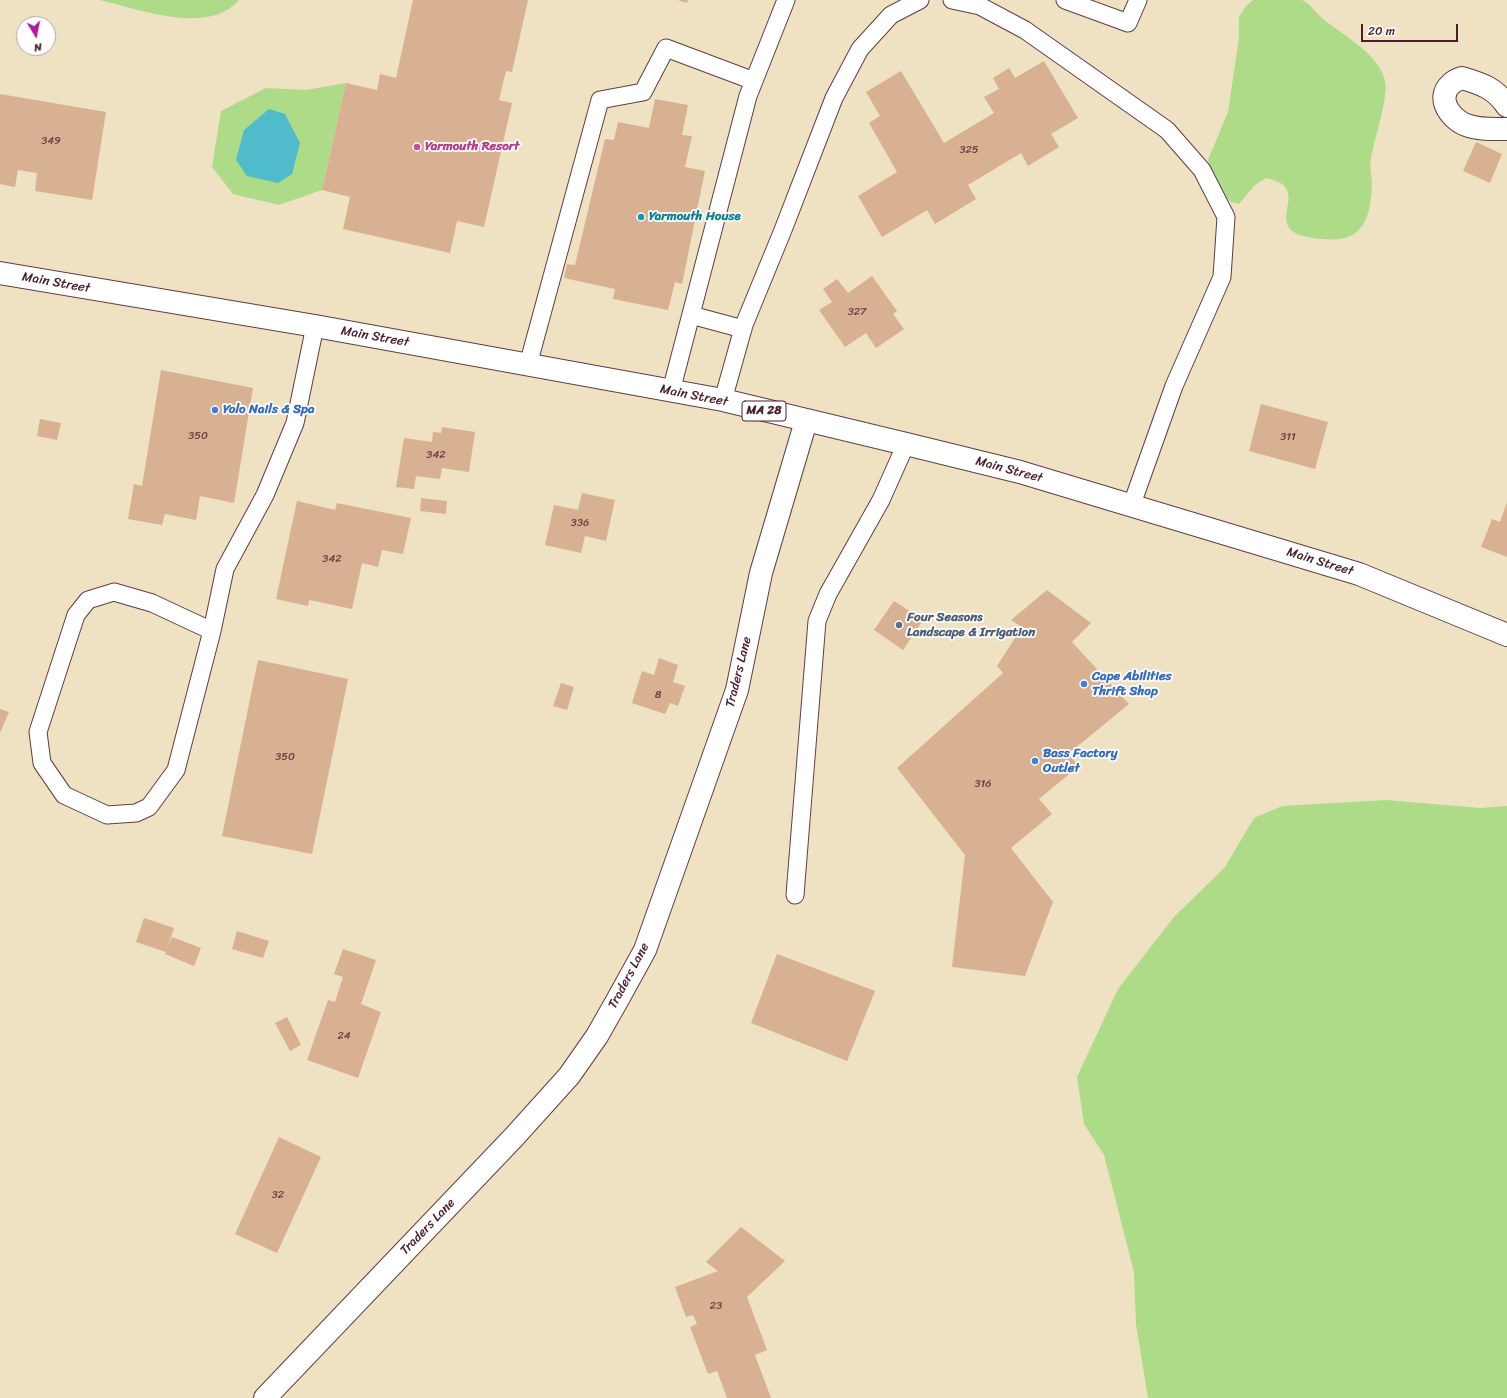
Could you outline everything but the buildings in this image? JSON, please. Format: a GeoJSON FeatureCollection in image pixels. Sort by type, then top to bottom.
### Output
{"type":"FeatureCollection","features":[{"type":"Feature","properties":{"kind":"main road"},"geometry":{"type":"LineString","coordinates":[[1507,106],[1500,95],[1482,84],[1462,78],[1451,84],[1444,94],[1446,108],[1456,120],[1470,127],[1507,129]]}},
{"type":"Feature","properties":{"kind":"main road","name":"Main Street"},"geometry":{"type":"LineString","coordinates":[[0,273],[315,326],[723,400],[1020,472],[1132,504],[1359,574],[1507,635]]}},
{"type":"Feature","properties":{"kind":"main road","name":"Traders Lane"},"geometry":{"type":"LineString","coordinates":[[265,1398],[509,1142],[569,1076],[597,1036],[622,993],[645,950],[737,690],[761,573],[806,421]]}},
{"type":"Feature","properties":{"kind":"lane"},"geometry":{"type":"LineString","coordinates":[[671,391],[748,96],[786,0]]}},
{"type":"Feature","properties":{"kind":"lane"},"geometry":{"type":"LineString","coordinates":[[952,0],[980,6],[1025,30],[1167,130],[1202,170],[1226,217],[1222,278],[1174,386],[1132,504]]}},
{"type":"Feature","properties":{"kind":"lane"},"geometry":{"type":"LineString","coordinates":[[1065,0],[1128,23],[1138,0]]}},
{"type":"Feature","properties":{"kind":"lane"},"geometry":{"type":"LineString","coordinates":[[723,400],[743,329],[834,98],[860,49],[891,15],[913,2]]}},
{"type":"Feature","properties":{"kind":"lane"},"geometry":{"type":"LineString","coordinates":[[528,365],[600,100],[643,92],[666,48],[754,81]]}},
{"type":"Feature","properties":{"kind":"lane"},"geometry":{"type":"LineString","coordinates":[[691,316],[743,329]]}},
{"type":"Feature","properties":{"kind":"lane"},"geometry":{"type":"LineString","coordinates":[[212,631],[152,603],[114,592],[88,600],[76,615],[38,732],[42,763],[64,795],[107,815],[136,813],[149,807],[176,770],[212,631],[225,569],[265,496],[295,424],[315,326]]}},
{"type":"Feature","properties":{"kind":"lane"},"geometry":{"type":"LineString","coordinates":[[795,895],[818,621],[828,594],[881,500],[906,444]]}},
{"type":"Feature","properties":{"kind":"green space"},"geometry":{"type":"Polygon","coordinates":[[[100,0],[239,0],[226,11],[210,16],[192,18],[172,17],[100,0]]]}},
{"type":"Feature","properties":{"kind":"green space"},"geometry":{"type":"Polygon","coordinates":[[[1253,0],[1305,1],[1322,18],[1368,53],[1381,71],[1385,81],[1385,97],[1370,161],[1372,185],[1369,209],[1362,227],[1356,233],[1347,237],[1323,239],[1301,235],[1290,229],[1287,220],[1288,191],[1281,184],[1266,178],[1255,185],[1239,204],[1231,202],[1225,196],[1213,176],[1208,160],[1228,112],[1239,38],[1239,17],[1246,6],[1253,0]]]}},
{"type":"Feature","properties":{"kind":"green space"},"geometry":{"type":"Polygon","coordinates":[[[346,83],[322,190],[279,205],[233,194],[212,167],[221,111],[266,88],[306,90],[346,83]]]}},
{"type":"Feature","properties":{"kind":"green space"},"geometry":{"type":"Polygon","coordinates":[[[1386,800],[1480,808],[1507,806],[1507,1398],[1148,1398],[1136,1324],[1134,1272],[1104,1155],[1084,1124],[1077,1077],[1118,989],[1174,917],[1225,867],[1254,818],[1282,806],[1386,800]]]}},
{"type":"Feature","properties":{"kind":"water"},"geometry":{"type":"Polygon","coordinates":[[[269,109],[285,114],[300,143],[292,174],[278,183],[247,176],[236,160],[244,130],[269,109]]]}},
{"type":"Feature","properties":{"kind":"place","name":"Yarmouth Resort"},"geometry":{"type":"Point","coordinates":[417,147]}},
{"type":"Feature","properties":{"kind":"place","name":"Yarmouth House"},"geometry":{"type":"Point","coordinates":[641,217]}},
{"type":"Feature","properties":{"kind":"place","name":"Yolo Nails & Spa"},"geometry":{"type":"Point","coordinates":[215,410]}},
{"type":"Feature","properties":{"kind":"place","name":"Four Seasons Landscape & Irrigation"},"geometry":{"type":"Point","coordinates":[899,625]}},
{"type":"Feature","properties":{"kind":"place","name":"Cape Abilities Thrift Shop"},"geometry":{"type":"Point","coordinates":[1084,684]}},
{"type":"Feature","properties":{"kind":"place","name":"Bass Factory Outlet"},"geometry":{"type":"Point","coordinates":[1035,761]}}]}
